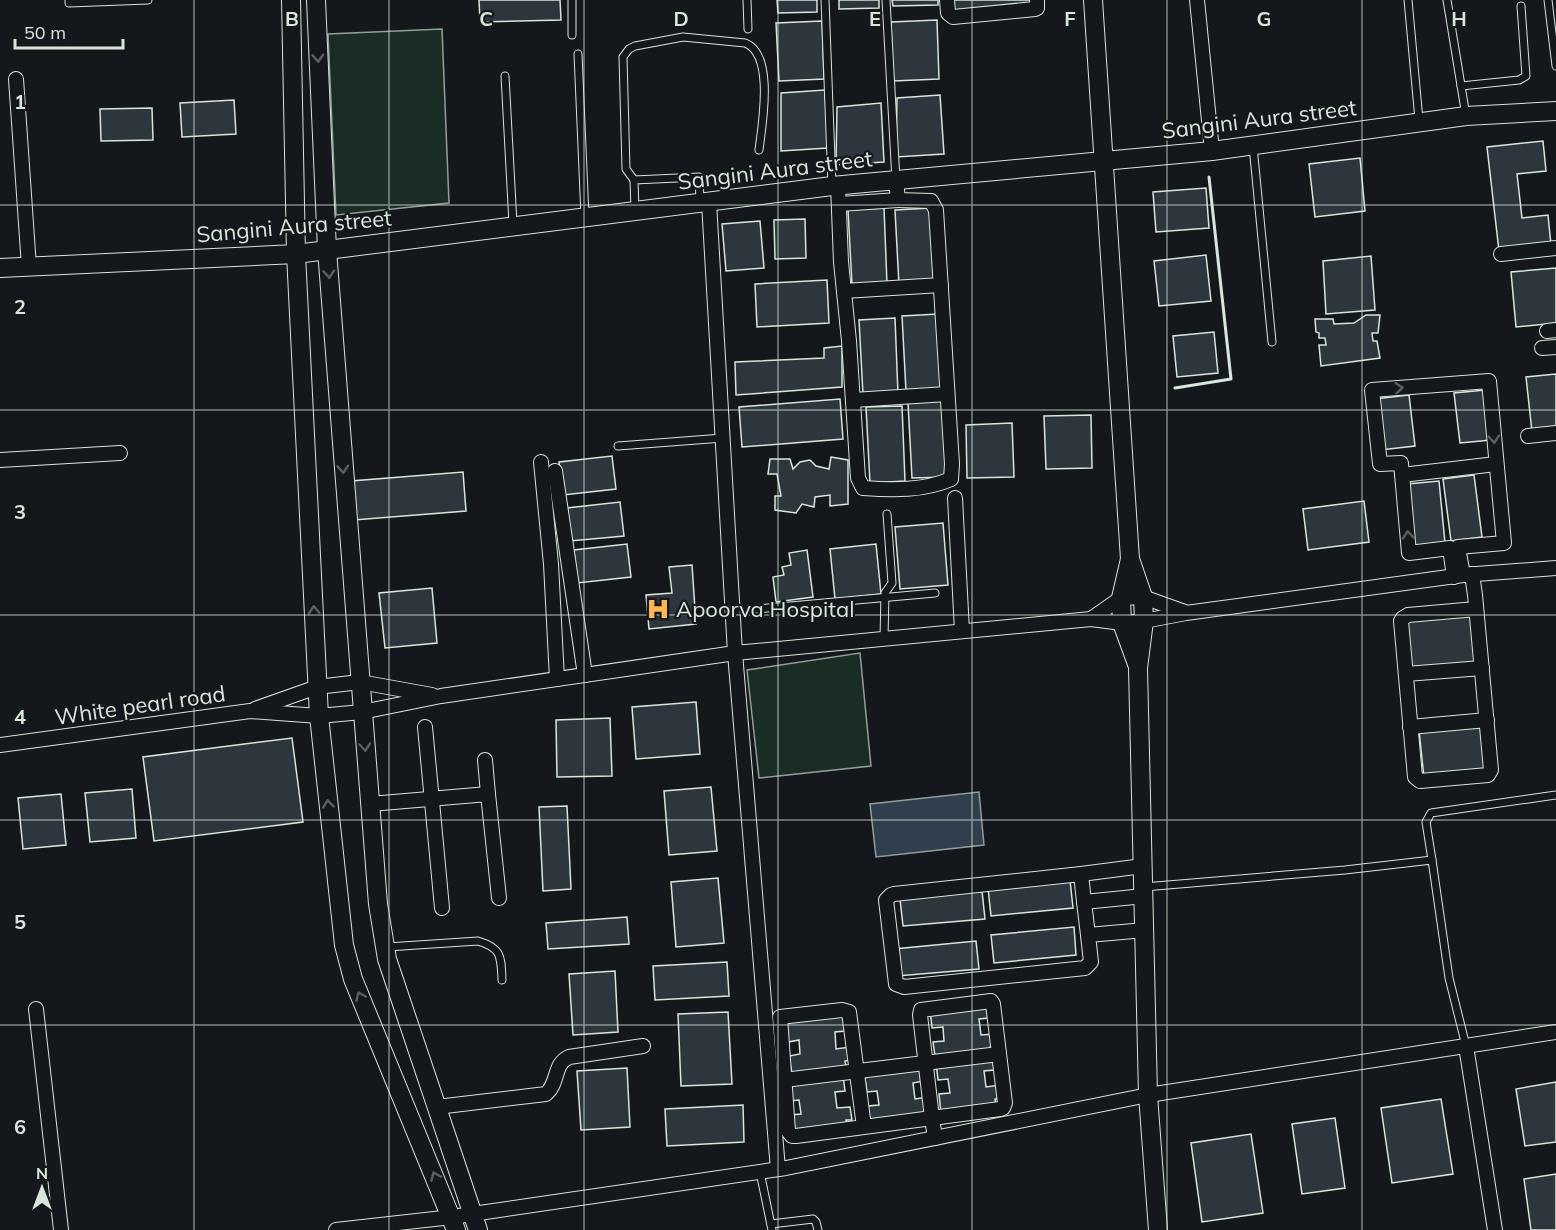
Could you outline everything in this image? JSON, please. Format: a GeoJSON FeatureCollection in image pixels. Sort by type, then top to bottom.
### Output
{"type":"FeatureCollection","features":[{"type":"Feature","properties":{"kind":"street"},"geometry":{"type":"LineString","coordinates":[[291,0],[296,254],[317,687],[342,933],[353,979],[454,1224]]}},
{"type":"Feature","properties":{"kind":"street"},"geometry":{"type":"LineString","coordinates":[[316,0],[327,250],[378,904],[387,959],[476,1222]]}},
{"type":"Feature","properties":{"kind":"street"},"geometry":{"type":"LineString","coordinates":[[947,0],[948,13],[953,17],[1035,9],[1037,0]]}},
{"type":"Feature","properties":{"kind":"street"},"geometry":{"type":"LineString","coordinates":[[1093,0],[1130,559],[1143,597],[1144,621],[1138,668],[1148,1095],[1158,1230]]}},
{"type":"Feature","properties":{"kind":"street"},"geometry":{"type":"LineString","coordinates":[[1197,0],[1212,151]]}},
{"type":"Feature","properties":{"kind":"street"},"geometry":{"type":"LineString","coordinates":[[16,79],[29,267]]}},
{"type":"Feature","properties":{"kind":"street","name":"Sangini Aura street"},"geometry":{"type":"LineString","coordinates":[[0,268],[296,254],[705,202],[836,192],[896,180],[1212,151],[1466,116],[1556,111]]}},
{"type":"Feature","properties":{"kind":"street"},"geometry":{"type":"LineString","coordinates":[[896,180],[898,200]]}},
{"type":"Feature","properties":{"kind":"street"},"geometry":{"type":"LineString","coordinates":[[836,192],[898,200],[931,201],[936,210],[951,479],[936,486],[887,490],[863,488],[858,477],[836,192]]}},
{"type":"Feature","properties":{"kind":"street"},"geometry":{"type":"LineString","coordinates":[[705,202],[723,438],[735,653],[778,1169]]}},
{"type":"Feature","properties":{"kind":"street"},"geometry":{"type":"LineString","coordinates":[[1501,254],[1556,248]]}},
{"type":"Feature","properties":{"kind":"street"},"geometry":{"type":"LineString","coordinates":[[844,291],[941,285]]}},
{"type":"Feature","properties":{"kind":"street"},"geometry":{"type":"LineString","coordinates":[[1456,560],[1458,547],[1504,543],[1489,381],[1372,390],[1380,464],[1401,463],[1409,553],[1450,548],[1476,609],[1491,770],[1488,775],[1420,781],[1415,777],[1401,621],[1408,615],[1476,609]]}},
{"type":"Feature","properties":{"kind":"street"},"geometry":{"type":"LineString","coordinates":[[853,400],[947,394]]}},
{"type":"Feature","properties":{"kind":"street"},"geometry":{"type":"LineString","coordinates":[[1528,436],[1556,433]]}},
{"type":"Feature","properties":{"kind":"street"},"geometry":{"type":"LineString","coordinates":[[0,460],[120,453]]}},
{"type":"Feature","properties":{"kind":"street"},"geometry":{"type":"LineString","coordinates":[[541,462],[551,564],[557,679]]}},
{"type":"Feature","properties":{"kind":"street"},"geometry":{"type":"LineString","coordinates":[[1402,475],[1496,464]]}},
{"type":"Feature","properties":{"kind":"street"},"geometry":{"type":"LineString","coordinates":[[555,471],[585,675]]}},
{"type":"Feature","properties":{"kind":"street"},"geometry":{"type":"LineString","coordinates":[[955,498],[962,631]]}},
{"type":"Feature","properties":{"kind":"street"},"geometry":{"type":"LineString","coordinates":[[1130,559],[1121,598],[1122,623],[1138,668]]}},
{"type":"Feature","properties":{"kind":"street"},"geometry":{"type":"LineString","coordinates":[[250,711],[319,716],[362,712],[441,696],[735,653],[1091,618],[1122,623],[1144,621],[1186,613],[1463,576],[1556,568]]}},
{"type":"Feature","properties":{"kind":"street"},"geometry":{"type":"LineString","coordinates":[[1091,618],[1121,598],[1143,597],[1186,613]]}},
{"type":"Feature","properties":{"kind":"street"},"geometry":{"type":"LineString","coordinates":[[1406,674],[1482,668]]}},
{"type":"Feature","properties":{"kind":"street"},"geometry":{"type":"LineString","coordinates":[[250,711],[317,687],[360,682],[441,696]]}},
{"type":"Feature","properties":{"kind":"street","name":"White pearl road"},"geometry":{"type":"LineString","coordinates":[[0,745],[250,711]]}},
{"type":"Feature","properties":{"kind":"street"},"geometry":{"type":"LineString","coordinates":[[1410,727],[1487,720]]}},
{"type":"Feature","properties":{"kind":"street"},"geometry":{"type":"LineString","coordinates":[[425,728],[442,908]]}},
{"type":"Feature","properties":{"kind":"street"},"geometry":{"type":"LineString","coordinates":[[485,760],[499,898]]}},
{"type":"Feature","properties":{"kind":"street"},"geometry":{"type":"LineString","coordinates":[[370,804],[488,794]]}},
{"type":"Feature","properties":{"kind":"street"},"geometry":{"type":"LineString","coordinates":[[1081,873],[1091,962],[1085,968],[904,987],[896,984],[886,900],[891,895],[1081,873],[1143,866]]}},
{"type":"Feature","properties":{"kind":"street"},"geometry":{"type":"LineString","coordinates":[[1084,902],[1144,892]]}},
{"type":"Feature","properties":{"kind":"street"},"geometry":{"type":"LineString","coordinates":[[1088,935],[1145,930]]}},
{"type":"Feature","properties":{"kind":"street"},"geometry":{"type":"LineString","coordinates":[[864,1127],[851,1014],[842,1010],[778,1019],[788,1131],[792,1136],[864,1127],[932,1118],[1003,1108],[1005,1102],[991,1000],[923,1008],[920,1013],[926,1064],[932,1118],[934,1138]]}},
{"type":"Feature","properties":{"kind":"street"},"geometry":{"type":"LineString","coordinates":[[36,1009],[61,1230]]}},
{"type":"Feature","properties":{"kind":"street"},"geometry":{"type":"LineString","coordinates":[[336,1230],[476,1222],[778,1169],[1148,1095],[1556,1032]]}},
{"type":"Feature","properties":{"kind":"street"},"geometry":{"type":"LineString","coordinates":[[438,1107],[546,1094],[552,1090],[558,1067],[563,1060],[569,1057],[643,1046]]}},
{"type":"Feature","properties":{"kind":"street"},"geometry":{"type":"LineString","coordinates":[[1466,1046],[1495,1230]]}},
{"type":"Feature","properties":{"kind":"street"},"geometry":{"type":"LineString","coordinates":[[784,1080],[999,1054]]}},
{"type":"Feature","properties":{"kind":"lane"},"geometry":{"type":"LineString","coordinates":[[69,0],[69,3],[148,0]]}},
{"type":"Feature","properties":{"kind":"lane"},"geometry":{"type":"LineString","coordinates":[[572,0],[572,35]]}},
{"type":"Feature","properties":{"kind":"lane"},"geometry":{"type":"LineString","coordinates":[[747,0],[748,29]]}},
{"type":"Feature","properties":{"kind":"lane"},"geometry":{"type":"LineString","coordinates":[[825,0],[836,192]]}},
{"type":"Feature","properties":{"kind":"lane"},"geometry":{"type":"LineString","coordinates":[[886,0],[896,180]]}},
{"type":"Feature","properties":{"kind":"lane"},"geometry":{"type":"LineString","coordinates":[[1408,0],[1420,122]]}},
{"type":"Feature","properties":{"kind":"lane"},"geometry":{"type":"LineString","coordinates":[[1447,0],[1466,116]]}},
{"type":"Feature","properties":{"kind":"lane"},"geometry":{"type":"LineString","coordinates":[[1548,0],[1556,66]]}},
{"type":"Feature","properties":{"kind":"lane"},"geometry":{"type":"LineString","coordinates":[[1461,86],[1519,80],[1526,76],[1521,6]]}},
{"type":"Feature","properties":{"kind":"lane"},"geometry":{"type":"LineString","coordinates":[[635,211],[634,180],[626,169],[623,57],[629,49],[635,46],[683,37],[751,45],[755,50],[766,85],[759,150]]}},
{"type":"Feature","properties":{"kind":"lane"},"geometry":{"type":"LineString","coordinates":[[578,54],[585,218]]}},
{"type":"Feature","properties":{"kind":"lane"},"geometry":{"type":"LineString","coordinates":[[505,76],[513,227]]}},
{"type":"Feature","properties":{"kind":"lane"},"geometry":{"type":"LineString","coordinates":[[1253,146],[1272,342]]}},
{"type":"Feature","properties":{"kind":"lane"},"geometry":{"type":"LineString","coordinates":[[634,180],[699,177],[705,202]]}},
{"type":"Feature","properties":{"kind":"lane"},"geometry":{"type":"LineString","coordinates":[[618,447],[723,438]]}},
{"type":"Feature","properties":{"kind":"lane"},"geometry":{"type":"LineString","coordinates":[[884,638],[884,598],[892,583],[887,514]]}},
{"type":"Feature","properties":{"kind":"lane"},"geometry":{"type":"LineString","coordinates":[[757,609],[934,594]]}},
{"type":"Feature","properties":{"kind":"lane"},"geometry":{"type":"LineString","coordinates":[[1466,1046],[1449,978],[1426,822],[1431,813],[1556,795]]}},
{"type":"Feature","properties":{"kind":"lane"},"geometry":{"type":"LineString","coordinates":[[1144,892],[1432,860]]}},
{"type":"Feature","properties":{"kind":"lane"},"geometry":{"type":"LineString","coordinates":[[385,948],[478,941],[492,945],[500,956],[502,980]]}},
{"type":"Feature","properties":{"kind":"lane"},"geometry":{"type":"LineString","coordinates":[[760,1172],[772,1227],[809,1218],[816,1222],[818,1230]]}},
{"type":"Feature","properties":{"kind":"green space"},"geometry":{"type":"Polygon","coordinates":[[[442,29],[449,203],[336,215],[328,34],[442,29]]]}},
{"type":"Feature","properties":{"kind":"green space"},"geometry":{"type":"Polygon","coordinates":[[[860,653],[871,766],[759,778],[747,670],[860,653]]]}},
{"type":"Feature","properties":{"kind":"water"},"geometry":{"type":"Polygon","coordinates":[[[979,792],[984,845],[876,857],[870,804],[979,792]]]}},
{"type":"Feature","properties":{"kind":"building"},"geometry":{"type":"Polygon","coordinates":[[[479,0],[560,0],[561,20],[480,22],[479,0]]]}},
{"type":"Feature","properties":{"kind":"building"},"geometry":{"type":"Polygon","coordinates":[[[777,0],[817,0],[817,12],[778,13],[777,0]]]}},
{"type":"Feature","properties":{"kind":"building"},"geometry":{"type":"Polygon","coordinates":[[[839,0],[879,0],[879,8],[839,9],[839,0]]]}},
{"type":"Feature","properties":{"kind":"building"},"geometry":{"type":"Polygon","coordinates":[[[892,0],[938,0],[938,5],[893,6],[892,0]]]}},
{"type":"Feature","properties":{"kind":"building"},"geometry":{"type":"Polygon","coordinates":[[[952,0],[1033,0],[1033,6],[954,14],[952,0]]]}},
{"type":"Feature","properties":{"kind":"building"},"geometry":{"type":"Polygon","coordinates":[[[937,20],[939,79],[893,81],[891,22],[937,20]]]}},
{"type":"Feature","properties":{"kind":"building"},"geometry":{"type":"Polygon","coordinates":[[[822,21],[824,79],[779,81],[776,23],[822,21]]]}},
{"type":"Feature","properties":{"kind":"building"},"geometry":{"type":"Polygon","coordinates":[[[825,90],[828,148],[781,151],[781,93],[825,90]]]}},
{"type":"Feature","properties":{"kind":"building"},"geometry":{"type":"Polygon","coordinates":[[[940,95],[944,154],[896,157],[897,98],[940,95]]]}},
{"type":"Feature","properties":{"kind":"building"},"geometry":{"type":"Polygon","coordinates":[[[234,100],[236,134],[182,137],[180,103],[234,100]]]}},
{"type":"Feature","properties":{"kind":"building"},"geometry":{"type":"Polygon","coordinates":[[[881,103],[884,162],[836,165],[837,107],[881,103]]]}},
{"type":"Feature","properties":{"kind":"building"},"geometry":{"type":"Polygon","coordinates":[[[152,108],[153,140],[101,141],[100,109],[152,108]]]}},
{"type":"Feature","properties":{"kind":"building"},"geometry":{"type":"Polygon","coordinates":[[[1543,141],[1546,171],[1517,174],[1522,218],[1548,215],[1551,245],[1499,251],[1487,147],[1543,141]]]}},
{"type":"Feature","properties":{"kind":"building"},"geometry":{"type":"Polygon","coordinates":[[[1360,158],[1365,211],[1315,217],[1309,164],[1360,158]]]}},
{"type":"Feature","properties":{"kind":"building"},"geometry":{"type":"Polygon","coordinates":[[[1206,188],[1209,228],[1156,232],[1153,192],[1206,188]]]}},
{"type":"Feature","properties":{"kind":"building"},"geometry":{"type":"Polygon","coordinates":[[[884,208],[887,284],[852,285],[848,210],[884,208]]]}},
{"type":"Feature","properties":{"kind":"building"},"geometry":{"type":"Polygon","coordinates":[[[931,208],[934,283],[899,285],[895,210],[931,208]]]}},
{"type":"Feature","properties":{"kind":"building"},"geometry":{"type":"Polygon","coordinates":[[[805,219],[806,258],[775,259],[774,220],[805,219]]]}},
{"type":"Feature","properties":{"kind":"building"},"geometry":{"type":"Polygon","coordinates":[[[760,221],[764,268],[726,271],[722,224],[760,221]]]}},
{"type":"Feature","properties":{"kind":"building"},"geometry":{"type":"Polygon","coordinates":[[[1206,255],[1211,301],[1159,306],[1154,261],[1206,255]]]}},
{"type":"Feature","properties":{"kind":"building"},"geometry":{"type":"Polygon","coordinates":[[[1371,256],[1375,310],[1326,314],[1323,261],[1371,256]]]}},
{"type":"Feature","properties":{"kind":"building"},"geometry":{"type":"Polygon","coordinates":[[[1556,268],[1556,323],[1516,327],[1511,272],[1556,268]]]}},
{"type":"Feature","properties":{"kind":"building"},"geometry":{"type":"Polygon","coordinates":[[[827,280],[829,323],[757,327],[755,284],[827,280]]]}},
{"type":"Feature","properties":{"kind":"building"},"geometry":{"type":"Polygon","coordinates":[[[938,314],[941,390],[906,391],[902,316],[938,314]]]}},
{"type":"Feature","properties":{"kind":"building"},"geometry":{"type":"Polygon","coordinates":[[[1366,315],[1380,315],[1378,333],[1372,333],[1373,341],[1377,341],[1380,358],[1321,366],[1319,345],[1326,345],[1325,338],[1319,338],[1319,333],[1316,332],[1315,319],[1333,319],[1334,324],[1354,323],[1366,315]]]}},
{"type":"Feature","properties":{"kind":"building"},"geometry":{"type":"Polygon","coordinates":[[[895,318],[898,394],[863,395],[859,320],[895,318]]]}},
{"type":"Feature","properties":{"kind":"building"},"geometry":{"type":"Polygon","coordinates":[[[1214,332],[1218,373],[1177,377],[1173,336],[1214,332]]]}},
{"type":"Feature","properties":{"kind":"building"},"geometry":{"type":"Polygon","coordinates":[[[842,346],[842,387],[736,395],[735,362],[824,358],[824,348],[842,346]]]}},
{"type":"Feature","properties":{"kind":"building"},"geometry":{"type":"Polygon","coordinates":[[[1556,374],[1556,429],[1532,432],[1526,377],[1556,374]]]}},
{"type":"Feature","properties":{"kind":"building"},"geometry":{"type":"Polygon","coordinates":[[[1485,390],[1491,440],[1460,443],[1454,393],[1485,390]]]}},
{"type":"Feature","properties":{"kind":"building"},"geometry":{"type":"Polygon","coordinates":[[[1409,395],[1415,446],[1380,450],[1374,399],[1409,395]]]}},
{"type":"Feature","properties":{"kind":"building"},"geometry":{"type":"Polygon","coordinates":[[[840,399],[843,439],[742,447],[739,407],[840,399]]]}},
{"type":"Feature","properties":{"kind":"building"},"geometry":{"type":"Polygon","coordinates":[[[944,401],[947,477],[912,478],[908,403],[944,401]]]}},
{"type":"Feature","properties":{"kind":"building"},"geometry":{"type":"Polygon","coordinates":[[[902,406],[905,481],[870,483],[866,407],[902,406]]]}},
{"type":"Feature","properties":{"kind":"building"},"geometry":{"type":"Polygon","coordinates":[[[1091,415],[1092,468],[1046,469],[1044,416],[1091,415]]]}},
{"type":"Feature","properties":{"kind":"building"},"geometry":{"type":"Polygon","coordinates":[[[1012,423],[1014,477],[967,478],[966,425],[1012,423]]]}},
{"type":"Feature","properties":{"kind":"building"},"geometry":{"type":"Polygon","coordinates":[[[612,456],[616,489],[563,495],[559,462],[612,456]]]}},
{"type":"Feature","properties":{"kind":"building"},"geometry":{"type":"Polygon","coordinates":[[[831,457],[848,460],[848,504],[830,506],[830,495],[815,497],[814,507],[802,504],[796,513],[775,510],[775,496],[781,496],[777,474],[768,474],[770,459],[790,459],[793,469],[800,462],[810,460],[816,466],[829,469],[831,457]]]}},
{"type":"Feature","properties":{"kind":"building"},"geometry":{"type":"Polygon","coordinates":[[[463,472],[466,511],[354,520],[351,481],[463,472]]]}},
{"type":"Feature","properties":{"kind":"building"},"geometry":{"type":"Polygon","coordinates":[[[1474,475],[1482,537],[1451,541],[1443,479],[1474,475]]]}},
{"type":"Feature","properties":{"kind":"building"},"geometry":{"type":"Polygon","coordinates":[[[1439,481],[1445,543],[1413,546],[1407,484],[1439,481]]]}},
{"type":"Feature","properties":{"kind":"building"},"geometry":{"type":"Polygon","coordinates":[[[1364,501],[1369,542],[1308,550],[1303,509],[1364,501]]]}},
{"type":"Feature","properties":{"kind":"building"},"geometry":{"type":"Polygon","coordinates":[[[620,502],[624,536],[570,541],[567,508],[620,502]]]}},
{"type":"Feature","properties":{"kind":"building"},"geometry":{"type":"Polygon","coordinates":[[[943,523],[948,585],[900,589],[895,527],[943,523]]]}},
{"type":"Feature","properties":{"kind":"building"},"geometry":{"type":"Polygon","coordinates":[[[627,544],[631,577],[577,583],[574,550],[627,544]]]}},
{"type":"Feature","properties":{"kind":"building"},"geometry":{"type":"Polygon","coordinates":[[[876,544],[881,594],[835,599],[830,549],[876,544]]]}},
{"type":"Feature","properties":{"kind":"building"},"geometry":{"type":"Polygon","coordinates":[[[807,550],[813,597],[776,602],[773,577],[784,575],[782,567],[791,565],[789,553],[807,550]]]}},
{"type":"Feature","properties":{"kind":"building"},"geometry":{"type":"Polygon","coordinates":[[[692,565],[696,624],[649,629],[646,595],[672,593],[669,567],[692,565]]]}},
{"type":"Feature","properties":{"kind":"building"},"geometry":{"type":"Polygon","coordinates":[[[432,588],[437,643],[385,648],[379,593],[432,588]]]}},
{"type":"Feature","properties":{"kind":"building"},"geometry":{"type":"Polygon","coordinates":[[[1474,614],[1479,661],[1410,669],[1405,621],[1474,614]]]}},
{"type":"Feature","properties":{"kind":"building"},"geometry":{"type":"Polygon","coordinates":[[[696,702],[700,754],[636,759],[632,707],[696,702]]]}},
{"type":"Feature","properties":{"kind":"building"},"geometry":{"type":"Polygon","coordinates":[[[610,718],[612,776],[557,777],[556,720],[610,718]]]}},
{"type":"Feature","properties":{"kind":"building"},"geometry":{"type":"Polygon","coordinates":[[[1483,724],[1488,771],[1424,778],[1419,730],[1483,724]]]}},
{"type":"Feature","properties":{"kind":"building"},"geometry":{"type":"Polygon","coordinates":[[[292,738],[303,822],[154,841],[143,757],[292,738]]]}},
{"type":"Feature","properties":{"kind":"building"},"geometry":{"type":"Polygon","coordinates":[[[711,787],[717,851],[669,855],[664,791],[711,787]]]}},
{"type":"Feature","properties":{"kind":"building"},"geometry":{"type":"Polygon","coordinates":[[[132,789],[136,838],[90,842],[85,793],[132,789]]]}},
{"type":"Feature","properties":{"kind":"building"},"geometry":{"type":"Polygon","coordinates":[[[61,794],[66,845],[23,849],[18,798],[61,794]]]}},
{"type":"Feature","properties":{"kind":"building"},"geometry":{"type":"Polygon","coordinates":[[[567,806],[571,889],[543,891],[539,807],[567,806]]]}},
{"type":"Feature","properties":{"kind":"building"},"geometry":{"type":"Polygon","coordinates":[[[718,878],[724,943],[676,947],[671,882],[718,878]]]}},
{"type":"Feature","properties":{"kind":"building"},"geometry":{"type":"Polygon","coordinates":[[[1070,880],[1073,908],[991,916],[988,888],[1070,880]]]}},
{"type":"Feature","properties":{"kind":"building"},"geometry":{"type":"Polygon","coordinates":[[[982,891],[985,919],[903,926],[900,899],[982,891]]]}},
{"type":"Feature","properties":{"kind":"building"},"geometry":{"type":"Polygon","coordinates":[[[627,917],[629,944],[548,949],[546,923],[627,917]]]}},
{"type":"Feature","properties":{"kind":"building"},"geometry":{"type":"Polygon","coordinates":[[[1074,927],[1076,955],[994,963],[991,935],[1074,927]]]}},
{"type":"Feature","properties":{"kind":"building"},"geometry":{"type":"Polygon","coordinates":[[[976,941],[979,969],[897,976],[894,949],[976,941]]]}},
{"type":"Feature","properties":{"kind":"building"},"geometry":{"type":"Polygon","coordinates":[[[727,962],[729,996],[655,1000],[653,966],[727,962]]]}},
{"type":"Feature","properties":{"kind":"building"},"geometry":{"type":"Polygon","coordinates":[[[615,971],[618,1032],[573,1035],[569,974],[615,971]]]}},
{"type":"Feature","properties":{"kind":"building"},"geometry":{"type":"Polygon","coordinates":[[[987,1002],[989,1018],[979,1019],[981,1035],[994,1034],[995,1047],[990,1047],[990,1050],[935,1056],[933,1042],[944,1041],[943,1027],[932,1028],[930,1009],[987,1002]]]}},
{"type":"Feature","properties":{"kind":"building"},"geometry":{"type":"Polygon","coordinates":[[[728,1012],[732,1084],[681,1086],[678,1014],[728,1012]]]}},
{"type":"Feature","properties":{"kind":"building"},"geometry":{"type":"Polygon","coordinates":[[[843,1015],[845,1031],[835,1032],[836,1049],[850,1047],[851,1060],[845,1061],[846,1068],[792,1074],[789,1056],[800,1054],[799,1040],[788,1042],[786,1022],[843,1015]]]}},
{"type":"Feature","properties":{"kind":"building"},"geometry":{"type":"Polygon","coordinates":[[[993,1057],[994,1070],[984,1071],[986,1087],[1000,1085],[1001,1098],[995,1099],[996,1106],[941,1113],[939,1094],[950,1093],[948,1079],[938,1080],[936,1063],[993,1057]]]}},
{"type":"Feature","properties":{"kind":"building"},"geometry":{"type":"Polygon","coordinates":[[[921,1066],[923,1081],[913,1083],[915,1099],[928,1097],[930,1110],[924,1111],[925,1118],[870,1125],[868,1106],[879,1105],[877,1091],[867,1092],[864,1072],[921,1066]]]}},
{"type":"Feature","properties":{"kind":"building"},"geometry":{"type":"Polygon","coordinates":[[[627,1068],[630,1127],[581,1130],[577,1071],[627,1068]]]}},
{"type":"Feature","properties":{"kind":"building"},"geometry":{"type":"Polygon","coordinates":[[[843,1075],[845,1091],[835,1092],[837,1108],[850,1107],[852,1120],[846,1120],[847,1128],[792,1134],[790,1115],[801,1114],[799,1100],[789,1101],[787,1082],[843,1075]]]}},
{"type":"Feature","properties":{"kind":"building"},"geometry":{"type":"Polygon","coordinates":[[[1556,1082],[1556,1142],[1525,1146],[1516,1089],[1556,1082]]]}},
{"type":"Feature","properties":{"kind":"building"},"geometry":{"type":"Polygon","coordinates":[[[1441,1099],[1453,1174],[1392,1183],[1381,1108],[1441,1099]]]}},
{"type":"Feature","properties":{"kind":"building"},"geometry":{"type":"Polygon","coordinates":[[[743,1105],[744,1142],[667,1146],[665,1109],[743,1105]]]}},
{"type":"Feature","properties":{"kind":"building"},"geometry":{"type":"Polygon","coordinates":[[[1335,1118],[1345,1188],[1302,1194],[1292,1124],[1335,1118]]]}},
{"type":"Feature","properties":{"kind":"building"},"geometry":{"type":"Polygon","coordinates":[[[1251,1134],[1263,1213],[1202,1222],[1191,1143],[1251,1134]]]}},
{"type":"Feature","properties":{"kind":"building"},"geometry":{"type":"Polygon","coordinates":[[[1556,1174],[1556,1230],[1531,1230],[1524,1179],[1556,1174]]]}},
{"type":"Feature","properties":{"kind":"wall"},"geometry":{"type":"LineString","coordinates":[[1175,388],[1231,379],[1209,177]]}},
{"type":"Feature","properties":{"kind":"place","name":"Apoorva Hospital"},"geometry":{"type":"Point","coordinates":[658,609]}}]}
